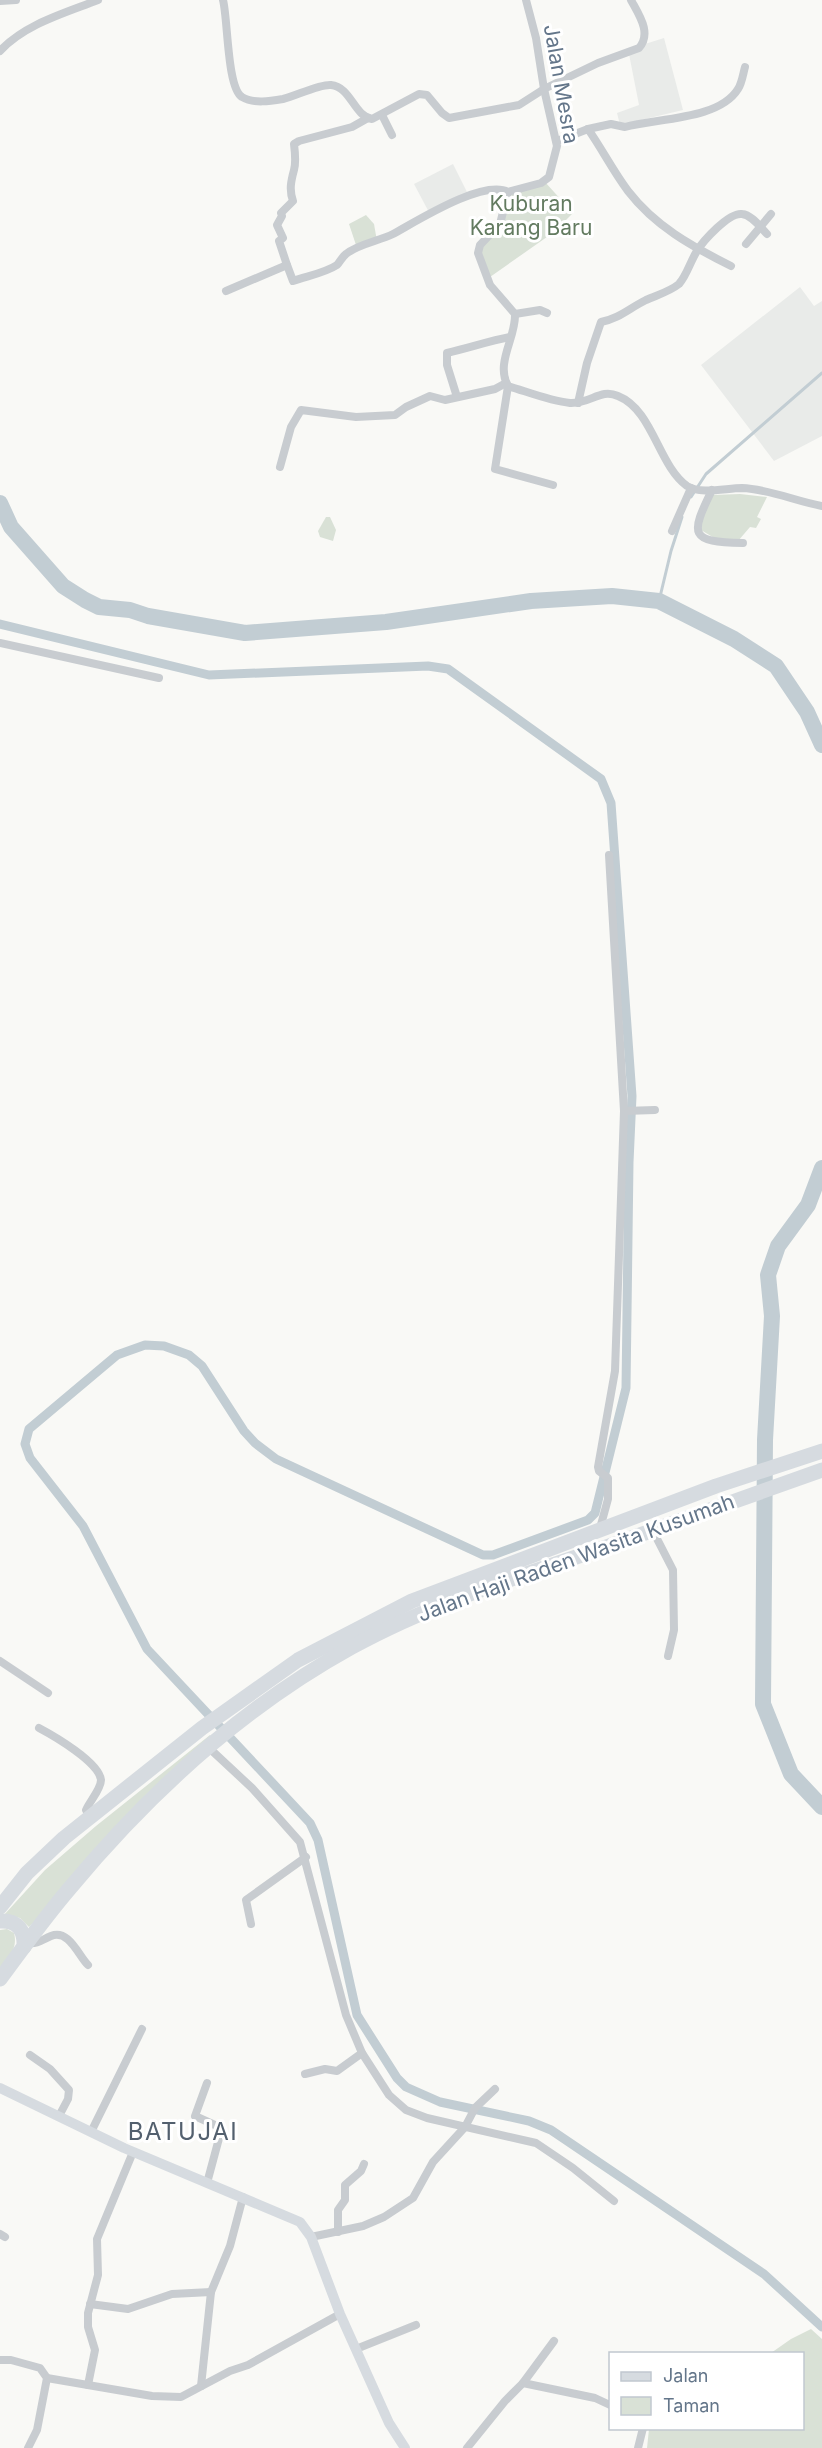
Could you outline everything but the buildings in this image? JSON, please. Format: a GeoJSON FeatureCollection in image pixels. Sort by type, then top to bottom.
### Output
{"type":"FeatureCollection","features":[{"type":"Feature","properties":{"kind":"highway","name":"Jalan Haji Raden Wasita Kusumah"},"geometry":{"type":"LineString","coordinates":[[0,1906],[27,1873],[64,1838],[202,1728],[298,1660],[533,1554],[599,1532],[716,1486],[818,1452]]}},
{"type":"Feature","properties":{"kind":"highway","name":"Jalan Haji Raden Wasita Kusumah"},"geometry":{"type":"LineString","coordinates":[[0,1979],[68,1889],[104,1848],[154,1797],[210,1746],[291,1686],[415,1607],[479,1590],[821,1471]]}},
{"type":"Feature","properties":{"kind":"highway"},"geometry":{"type":"LineString","coordinates":[[0,1921],[10,1921],[21,1929],[25,1935],[26,1945]]}},
{"type":"Feature","properties":{"kind":"main road"},"geometry":{"type":"LineString","coordinates":[[0,2088],[133,2152],[300,2222],[311,2237],[340,2314],[389,2423],[405,2448]]}},
{"type":"Feature","properties":{"kind":"street"},"geometry":{"type":"LineString","coordinates":[[0,1],[16,0]]}},
{"type":"Feature","properties":{"kind":"street"},"geometry":{"type":"LineString","coordinates":[[0,51],[20,33],[98,0]]}},
{"type":"Feature","properties":{"kind":"street"},"geometry":{"type":"LineString","coordinates":[[223,0],[232,77],[236,91],[242,98],[261,101],[279,100],[330,85],[344,92],[368,118],[375,119],[419,94],[427,95],[444,115],[453,118],[509,108],[527,101],[544,89],[642,45],[645,38],[644,27],[631,0]]}},
{"type":"Feature","properties":{"kind":"street","name":"Jalan Mesra"},"geometry":{"type":"LineString","coordinates":[[508,192],[541,183],[549,177],[556,155],[557,141],[526,0]]}},
{"type":"Feature","properties":{"kind":"street"},"geometry":{"type":"LineString","coordinates":[[557,141],[588,129],[611,124],[625,127],[707,111],[731,98],[740,88],[745,67]]}},
{"type":"Feature","properties":{"kind":"street"},"geometry":{"type":"LineString","coordinates":[[382,115],[392,135]]}},
{"type":"Feature","properties":{"kind":"street"},"geometry":{"type":"LineString","coordinates":[[368,118],[352,128],[294,144],[295,170],[290,193],[293,201],[281,213],[282,216],[277,225],[283,238],[279,241],[293,281],[325,271],[337,264],[347,253],[392,234],[474,193],[498,188],[508,192],[500,224],[480,244],[478,253],[484,275],[490,285],[515,314]]}},
{"type":"Feature","properties":{"kind":"street"},"geometry":{"type":"LineString","coordinates":[[588,129],[627,190],[645,211],[662,226],[698,249],[731,266]]}},
{"type":"Feature","properties":{"kind":"street"},"geometry":{"type":"LineString","coordinates":[[578,403],[599,323],[621,317],[637,305],[674,288],[682,279],[698,249],[717,228],[735,214],[748,216],[767,234]]}},
{"type":"Feature","properties":{"kind":"street"},"geometry":{"type":"LineString","coordinates":[[746,244],[771,214]]}},
{"type":"Feature","properties":{"kind":"street"},"geometry":{"type":"LineString","coordinates":[[226,291],[287,265]]}},
{"type":"Feature","properties":{"kind":"street"},"geometry":{"type":"LineString","coordinates":[[515,314],[540,310],[547,313]]}},
{"type":"Feature","properties":{"kind":"street"},"geometry":{"type":"LineString","coordinates":[[515,314],[504,363],[507,385],[495,469],[553,485]]}},
{"type":"Feature","properties":{"kind":"street"},"geometry":{"type":"LineString","coordinates":[[457,397],[447,364],[447,353],[510,337]]}},
{"type":"Feature","properties":{"kind":"street"},"geometry":{"type":"LineString","coordinates":[[280,467],[291,427],[301,410],[356,417],[395,416],[406,407],[430,396],[445,400],[507,385],[564,402],[588,401],[605,393],[625,399],[643,420],[674,472],[694,488],[761,490],[822,506]]}},
{"type":"Feature","properties":{"kind":"street"},"geometry":{"type":"LineString","coordinates":[[672,531],[694,488]]}},
{"type":"Feature","properties":{"kind":"street"},"geometry":{"type":"LineString","coordinates":[[710,490],[698,519],[697,528],[705,540],[743,543]]}},
{"type":"Feature","properties":{"kind":"street"},"geometry":{"type":"LineString","coordinates":[[0,643],[159,678]]}},
{"type":"Feature","properties":{"kind":"street"},"geometry":{"type":"LineString","coordinates":[[599,1532],[608,1499],[600,1454],[615,1371],[626,1111],[609,855]]}},
{"type":"Feature","properties":{"kind":"street"},"geometry":{"type":"LineString","coordinates":[[626,1111],[655,1110]]}},
{"type":"Feature","properties":{"kind":"street"},"geometry":{"type":"LineString","coordinates":[[653,1530],[673,1570],[674,1630],[668,1656]]}},
{"type":"Feature","properties":{"kind":"street"},"geometry":{"type":"LineString","coordinates":[[0,1661],[48,1693]]}},
{"type":"Feature","properties":{"kind":"street"},"geometry":{"type":"LineString","coordinates":[[39,1728],[83,1757],[98,1773],[101,1781],[86,1810],[90,1818]]}},
{"type":"Feature","properties":{"kind":"street"},"geometry":{"type":"LineString","coordinates":[[210,1746],[252,1788],[300,1842],[306,1857],[346,2015],[362,2053],[388,2095],[406,2110],[427,2118],[467,2125],[536,2143],[614,2201]]}},
{"type":"Feature","properties":{"kind":"street"},"geometry":{"type":"LineString","coordinates":[[251,1924],[246,1900],[306,1857]]}},
{"type":"Feature","properties":{"kind":"street"},"geometry":{"type":"LineString","coordinates":[[26,1945],[37,1944],[57,1935],[64,1937],[73,1944],[88,1965]]}},
{"type":"Feature","properties":{"kind":"street"},"geometry":{"type":"LineString","coordinates":[[91,2132],[142,2029]]}},
{"type":"Feature","properties":{"kind":"street"},"geometry":{"type":"LineString","coordinates":[[305,2074],[325,2068],[337,2071],[362,2053]]}},
{"type":"Feature","properties":{"kind":"street"},"geometry":{"type":"LineString","coordinates":[[30,2055],[50,2069],[69,2090],[68,2099],[59,2116]]}},
{"type":"Feature","properties":{"kind":"street"},"geometry":{"type":"LineString","coordinates":[[207,2083],[195,2116],[217,2126],[221,2131],[207,2183]]}},
{"type":"Feature","properties":{"kind":"street"},"geometry":{"type":"LineString","coordinates":[[311,2237],[363,2226],[384,2217],[413,2198],[433,2162],[467,2125],[476,2108],[495,2089]]}},
{"type":"Feature","properties":{"kind":"street"},"geometry":{"type":"LineString","coordinates":[[88,2385],[95,2349],[87,2321],[98,2275],[97,2239],[133,2152]]}},
{"type":"Feature","properties":{"kind":"street"},"geometry":{"type":"LineString","coordinates":[[338,2232],[338,2210],[345,2200],[345,2185],[361,2170],[364,2164]]}},
{"type":"Feature","properties":{"kind":"street"},"geometry":{"type":"LineString","coordinates":[[201,2386],[211,2292],[230,2247],[243,2197]]}},
{"type":"Feature","properties":{"kind":"street"},"geometry":{"type":"LineString","coordinates":[[90,2304],[128,2309],[172,2294],[211,2292]]}},
{"type":"Feature","properties":{"kind":"street"},"geometry":{"type":"LineString","coordinates":[[47,2378],[181,2397],[230,2371],[248,2365],[340,2314]]}},
{"type":"Feature","properties":{"kind":"street"},"geometry":{"type":"LineString","coordinates":[[356,2349],[416,2325]]}},
{"type":"Feature","properties":{"kind":"street"},"geometry":{"type":"LineString","coordinates":[[466,2448],[523,2383],[554,2341]]}},
{"type":"Feature","properties":{"kind":"street"},"geometry":{"type":"LineString","coordinates":[[0,2360],[11,2360],[40,2368],[47,2378],[38,2430],[28,2448]]}},
{"type":"Feature","properties":{"kind":"street"},"geometry":{"type":"LineString","coordinates":[[523,2383],[595,2398],[609,2404]]}},
{"type":"Feature","properties":{"kind":"street"},"geometry":{"type":"LineString","coordinates":[[638,2448],[642,2430]]}},
{"type":"Feature","properties":{"kind":"shaded area"},"geometry":{"type":"Polygon","coordinates":[[[664,38],[683,110],[620,125],[617,113],[639,105],[629,54],[645,44],[664,38]]]}},
{"type":"Feature","properties":{"kind":"shaded area"},"geometry":{"type":"Polygon","coordinates":[[[453,164],[469,196],[431,216],[414,184],[453,164]]]}},
{"type":"Feature","properties":{"kind":"shaded area"},"geometry":{"type":"Polygon","coordinates":[[[800,287],[814,306],[822,301],[822,436],[774,461],[701,365],[800,287]]]}},
{"type":"Feature","properties":{"kind":"green space","name":"Kuburan Karang Baru"},"geometry":{"type":"Polygon","coordinates":[[[545,182],[573,213],[554,232],[490,277],[480,248],[502,227],[512,194],[545,182]]]}},
{"type":"Feature","properties":{"kind":"green space"},"geometry":{"type":"Polygon","coordinates":[[[366,215],[374,224],[377,241],[357,248],[349,224],[366,215]]]}},
{"type":"Feature","properties":{"kind":"green space"},"geometry":{"type":"Polygon","coordinates":[[[740,494],[767,497],[757,517],[761,519],[756,528],[750,527],[738,541],[716,539],[696,527],[713,495],[740,494]]]}},
{"type":"Feature","properties":{"kind":"green space"},"geometry":{"type":"Polygon","coordinates":[[[326,517],[330,517],[336,530],[333,541],[320,537],[318,531],[326,517]]]}},
{"type":"Feature","properties":{"kind":"green space"},"geometry":{"type":"Polygon","coordinates":[[[210,1735],[213,1739],[29,1927],[20,1918],[4,1915],[45,1870],[210,1735]]]}},
{"type":"Feature","properties":{"kind":"green space"},"geometry":{"type":"Polygon","coordinates":[[[7,1929],[14,1933],[15,1943],[0,1969],[0,1930],[7,1929]]]}},
{"type":"Feature","properties":{"kind":"green space"},"geometry":{"type":"Polygon","coordinates":[[[811,2329],[822,2339],[822,2448],[647,2448],[649,2430],[804,2430],[804,2352],[772,2352],[811,2329]]]}},
{"type":"Feature","properties":{"kind":"waterway"},"geometry":{"type":"LineString","coordinates":[[691,497],[706,474],[822,373]]}},
{"type":"Feature","properties":{"kind":"waterway"},"geometry":{"type":"LineString","coordinates":[[0,503],[11,527],[63,586],[85,600],[99,607],[130,610],[148,616],[245,633],[386,622],[531,601],[612,596],[659,601],[734,639],[776,666],[807,712],[822,745]]}},
{"type":"Feature","properties":{"kind":"waterway"},"geometry":{"type":"LineString","coordinates":[[659,601],[682,517]]}},
{"type":"Feature","properties":{"kind":"waterway"},"geometry":{"type":"LineString","coordinates":[[0,624],[209,675],[428,666],[448,669],[601,779],[611,803],[632,1096],[626,1388],[595,1513],[588,1520],[493,1555],[483,1555],[276,1459],[244,1431],[202,1366],[189,1355],[164,1346],[145,1345],[117,1355],[29,1429],[25,1444],[30,1458],[83,1526],[147,1649],[310,1823],[318,1840],[357,2015],[397,2078],[406,2087],[440,2102],[529,2121],[551,2130],[764,2274],[822,2327]]}},
{"type":"Feature","properties":{"kind":"waterway"},"geometry":{"type":"LineString","coordinates":[[822,1168],[808,1205],[778,1246],[768,1275],[772,1316],[765,1440],[763,1704],[791,1774],[822,1807]]}},
{"type":"Feature","properties":{"kind":"district","name":"BATUJAI"},"geometry":{"type":"Point","coordinates":[183,2132]}}]}
